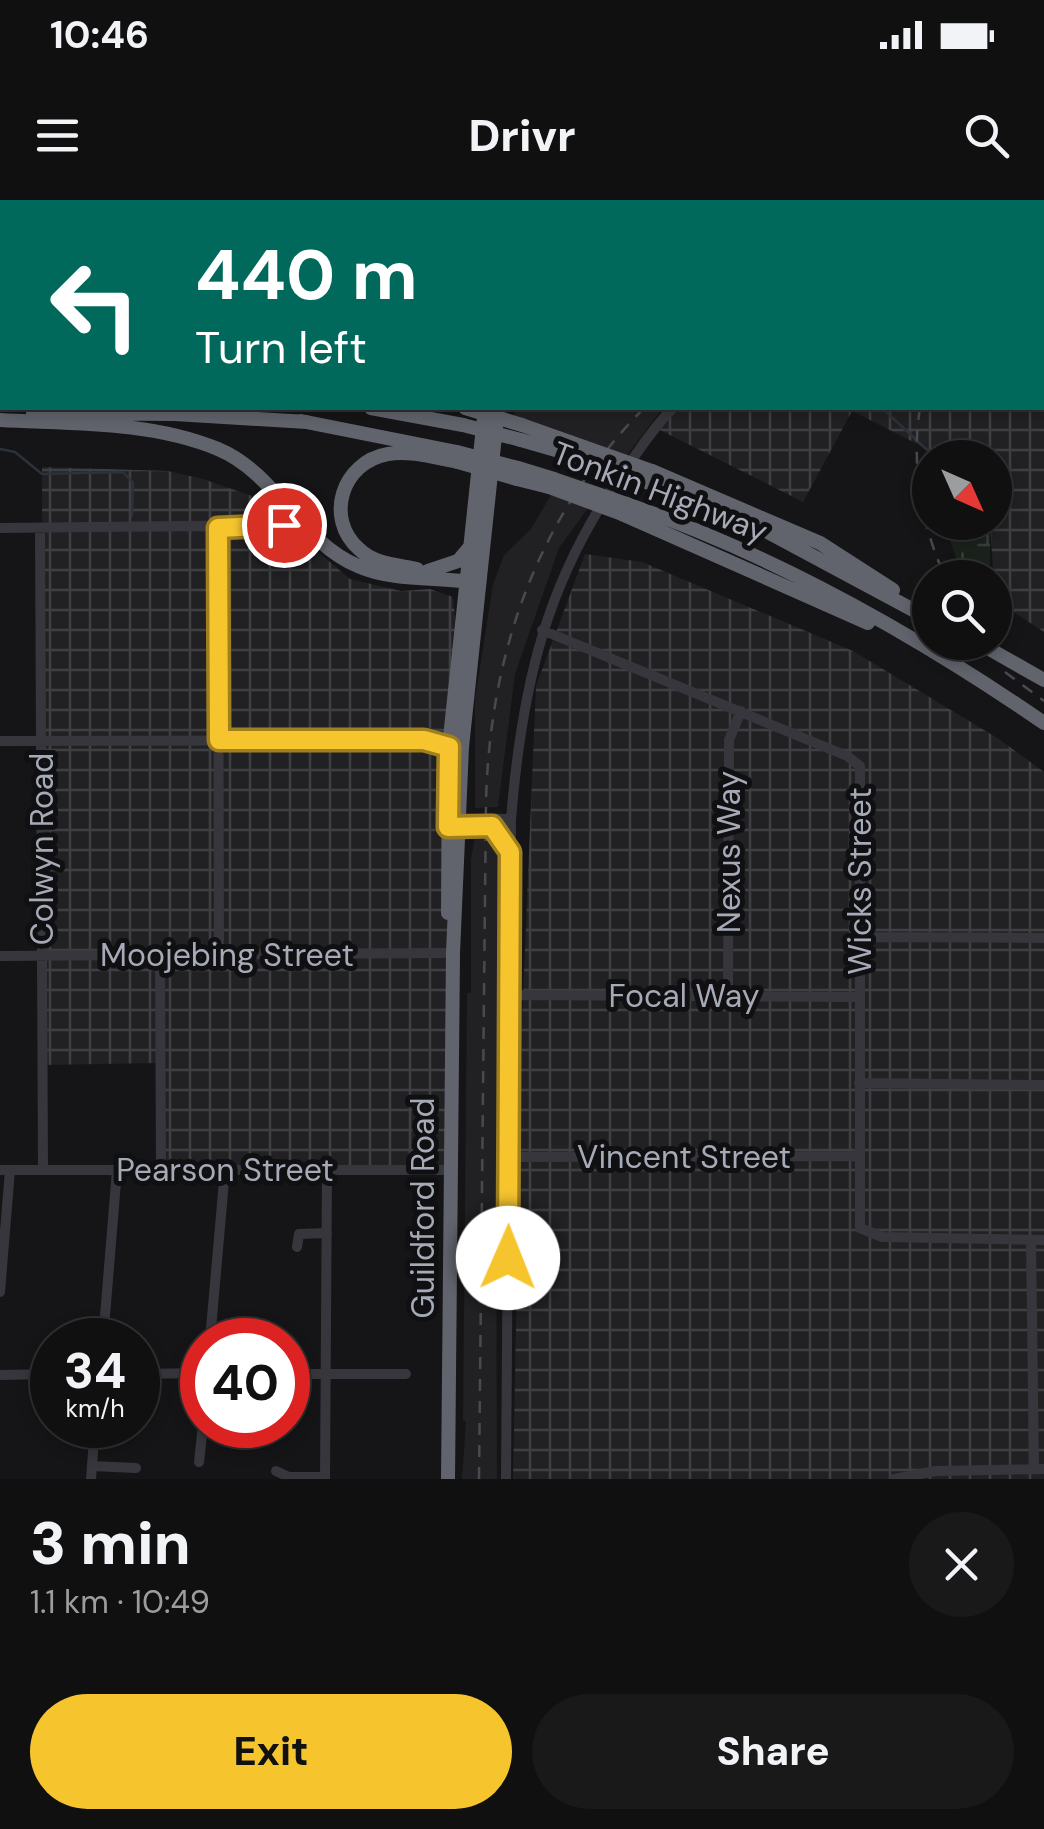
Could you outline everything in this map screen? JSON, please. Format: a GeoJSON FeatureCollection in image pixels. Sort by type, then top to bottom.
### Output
{"type":"FeatureCollection","features":[{"type":"Feature","properties":{"kind":"highway","name":"Tonkin Highway"},"geometry":{"type":"LineString","coordinates":[[232,410],[307,422],[458,457],[684,524],[822,588],[946,659],[1044,723]]}},
{"type":"Feature","properties":{"kind":"highway","name":"Tonkin Highway"},"geometry":{"type":"LineString","coordinates":[[384,410],[522,432],[648,476],[766,531],[912,608]]}},
{"type":"Feature","properties":{"kind":"highway","name":"Tonkin Highway"},"geometry":{"type":"LineString","coordinates":[[405,410],[417,415]]}},
{"type":"Feature","properties":{"kind":"highway"},"geometry":{"type":"LineString","coordinates":[[469,410],[522,432]]}},
{"type":"Feature","properties":{"kind":"highway","name":"Guildford Road"},"geometry":{"type":"LineString","coordinates":[[448,1479],[453,946],[448,920],[458,642],[472,578],[470,546],[485,410]]}},
{"type":"Feature","properties":{"kind":"highway","name":"Guildford Road"},"geometry":{"type":"LineString","coordinates":[[456,742],[472,578],[498,410]]}},
{"type":"Feature","properties":{"kind":"highway"},"geometry":{"type":"LineString","coordinates":[[0,417],[175,414],[307,422]]}},
{"type":"Feature","properties":{"kind":"highway"},"geometry":{"type":"LineString","coordinates":[[0,417],[127,427],[221,450],[262,479],[335,554],[373,571],[472,578]]}},
{"type":"Feature","properties":{"kind":"highway"},"geometry":{"type":"LineString","coordinates":[[458,457],[389,453],[362,464],[342,494],[342,526],[360,551],[386,563],[429,574],[450,590],[458,642]]}},
{"type":"Feature","properties":{"kind":"highway"},"geometry":{"type":"LineString","coordinates":[[429,574],[458,561],[470,546]]}},
{"type":"Feature","properties":{"kind":"highway"},"geometry":{"type":"LineString","coordinates":[[1009,660],[1044,680]]}},
{"type":"Feature","properties":{"kind":"street"},"geometry":{"type":"LineString","coordinates":[[506,1479],[510,823],[522,704],[542,630],[594,515],[672,410]]}},
{"type":"Feature","properties":{"kind":"street"},"geometry":{"type":"LineString","coordinates":[[0,528],[284,525]]}},
{"type":"Feature","properties":{"kind":"street","name":"Colwyn Road"},"geometry":{"type":"LineString","coordinates":[[40,528],[43,1170]]}},
{"type":"Feature","properties":{"kind":"street"},"geometry":{"type":"LineString","coordinates":[[218,528],[219,956]]}},
{"type":"Feature","properties":{"kind":"street","name":"Wicks Street"},"geometry":{"type":"LineString","coordinates":[[542,630],[847,756],[860,766],[858,1222],[864,1232],[882,1237],[1031,1240]]}},
{"type":"Feature","properties":{"kind":"street","name":"Nexus Way"},"geometry":{"type":"LineString","coordinates":[[728,996],[730,740],[741,712]]}},
{"type":"Feature","properties":{"kind":"street"},"geometry":{"type":"LineString","coordinates":[[0,741],[456,742]]}},
{"type":"Feature","properties":{"kind":"street"},"geometry":{"type":"LineString","coordinates":[[454,822],[510,823]]}},
{"type":"Feature","properties":{"kind":"street"},"geometry":{"type":"LineString","coordinates":[[454,822],[492,826],[510,823]]}},
{"type":"Feature","properties":{"kind":"street"},"geometry":{"type":"LineString","coordinates":[[492,826],[510,852]]}},
{"type":"Feature","properties":{"kind":"street"},"geometry":{"type":"LineString","coordinates":[[860,936],[1044,938]]}},
{"type":"Feature","properties":{"kind":"street","name":"Moojebing Street"},"geometry":{"type":"LineString","coordinates":[[0,956],[219,956],[453,946]]}},
{"type":"Feature","properties":{"kind":"street"},"geometry":{"type":"LineString","coordinates":[[160,954],[160,1170]]}},
{"type":"Feature","properties":{"kind":"street","name":"Focal Way"},"geometry":{"type":"LineString","coordinates":[[510,994],[859,997]]}},
{"type":"Feature","properties":{"kind":"street"},"geometry":{"type":"LineString","coordinates":[[859,1082],[1044,1085]]}},
{"type":"Feature","properties":{"kind":"street","name":"Vincent Street"},"geometry":{"type":"LineString","coordinates":[[509,1158],[859,1156]]}},
{"type":"Feature","properties":{"kind":"street"},"geometry":{"type":"LineString","coordinates":[[0,1290],[5,1170]]}},
{"type":"Feature","properties":{"kind":"street","name":"Pearson Street"},"geometry":{"type":"LineString","coordinates":[[5,1170],[450,1170]]}},
{"type":"Feature","properties":{"kind":"street"},"geometry":{"type":"LineString","coordinates":[[105,1318],[117,1170]]}},
{"type":"Feature","properties":{"kind":"street"},"geometry":{"type":"LineString","coordinates":[[212,1318],[224,1170]]}},
{"type":"Feature","properties":{"kind":"street"},"geometry":{"type":"LineString","coordinates":[[276,1471],[289,1477],[325,1478],[327,1170]]}},
{"type":"Feature","properties":{"kind":"street"},"geometry":{"type":"LineString","coordinates":[[297,1247],[299,1234],[327,1233]]}},
{"type":"Feature","properties":{"kind":"street"},"geometry":{"type":"LineString","coordinates":[[894,1479],[936,1471],[1039,1469],[1031,1240],[1044,1240]]}},
{"type":"Feature","properties":{"kind":"street"},"geometry":{"type":"LineString","coordinates":[[0,1375],[30,1374]]}},
{"type":"Feature","properties":{"kind":"street"},"geometry":{"type":"LineString","coordinates":[[310,1374],[406,1374]]}},
{"type":"Feature","properties":{"kind":"street"},"geometry":{"type":"LineString","coordinates":[[91,1479],[93,1448]]}},
{"type":"Feature","properties":{"kind":"street"},"geometry":{"type":"LineString","coordinates":[[199,1462],[201,1448]]}},
{"type":"Feature","properties":{"kind":"street"},"geometry":{"type":"LineString","coordinates":[[92,1466],[136,1468]]}},
{"type":"Feature","properties":{"kind":"shaded area"},"geometry":{"type":"Polygon","coordinates":[[[515,410],[661,410],[621,463],[513,424],[515,410]]]}},
{"type":"Feature","properties":{"kind":"shaded area"},"geometry":{"type":"Polygon","coordinates":[[[671,410],[1044,410],[1044,632],[1012,611],[1012,560],[992,560],[991,540],[1012,540],[1012,440],[912,441],[852,411],[803,502],[656,428],[671,410]]]}},
{"type":"Feature","properties":{"kind":"shaded area"},"geometry":{"type":"Polygon","coordinates":[[[42,467],[168,471],[203,479],[252,496],[350,579],[401,591],[430,589],[453,597],[458,643],[450,1170],[161,1170],[159,1063],[43,1065],[42,467]]]}},
{"type":"Feature","properties":{"kind":"shaded area"},"geometry":{"type":"Polygon","coordinates":[[[551,495],[588,508],[559,548],[515,674],[498,807],[475,808],[475,699],[493,584],[504,555],[531,529],[551,495]]]}},
{"type":"Feature","properties":{"kind":"shaded area"},"geometry":{"type":"Polygon","coordinates":[[[585,554],[642,562],[853,651],[999,739],[1044,772],[1044,1479],[513,1479],[522,1019],[536,686],[585,554]]]}},
{"type":"Feature","properties":{"kind":"shaded area"},"geometry":{"type":"Polygon","coordinates":[[[476,830],[495,833],[502,845],[496,1119],[497,1479],[462,1479],[466,1421],[467,993],[471,993],[471,859],[476,830]]]}},
{"type":"Feature","properties":{"kind":"green space"},"geometry":{"type":"Polygon","coordinates":[[[950,540],[990,540],[990,560],[957,560],[950,540]]]}},
{"type":"Feature","properties":{"kind":"waterway"},"geometry":{"type":"LineString","coordinates":[[884,410],[916,440]]}},
{"type":"Feature","properties":{"kind":"waterway"},"geometry":{"type":"LineString","coordinates":[[0,449],[15,452],[42,474],[123,472],[133,483],[132,516]]}},
{"type":"Feature","properties":{"kind":"railway"},"geometry":{"type":"LineString","coordinates":[[479,1479],[486,801],[497,692],[510,639],[548,540],[575,494],[642,410]]}},
{"type":"Feature","properties":{"kind":"railway"},"geometry":{"type":"LineString","coordinates":[[920,410],[920,494],[938,560]]}},
{"type":"Feature","properties":{"kind":"railway"},"geometry":{"type":"LineString","coordinates":[[1005,672],[1044,701]]}},
{"type":"Feature","properties":{"kind":"route"},"geometry":{"type":"LineString","coordinates":[[284,525],[218,528],[219,740],[424,740],[449,747],[448,827],[492,826],[503,837],[510,852],[508,1258]]}}]}
